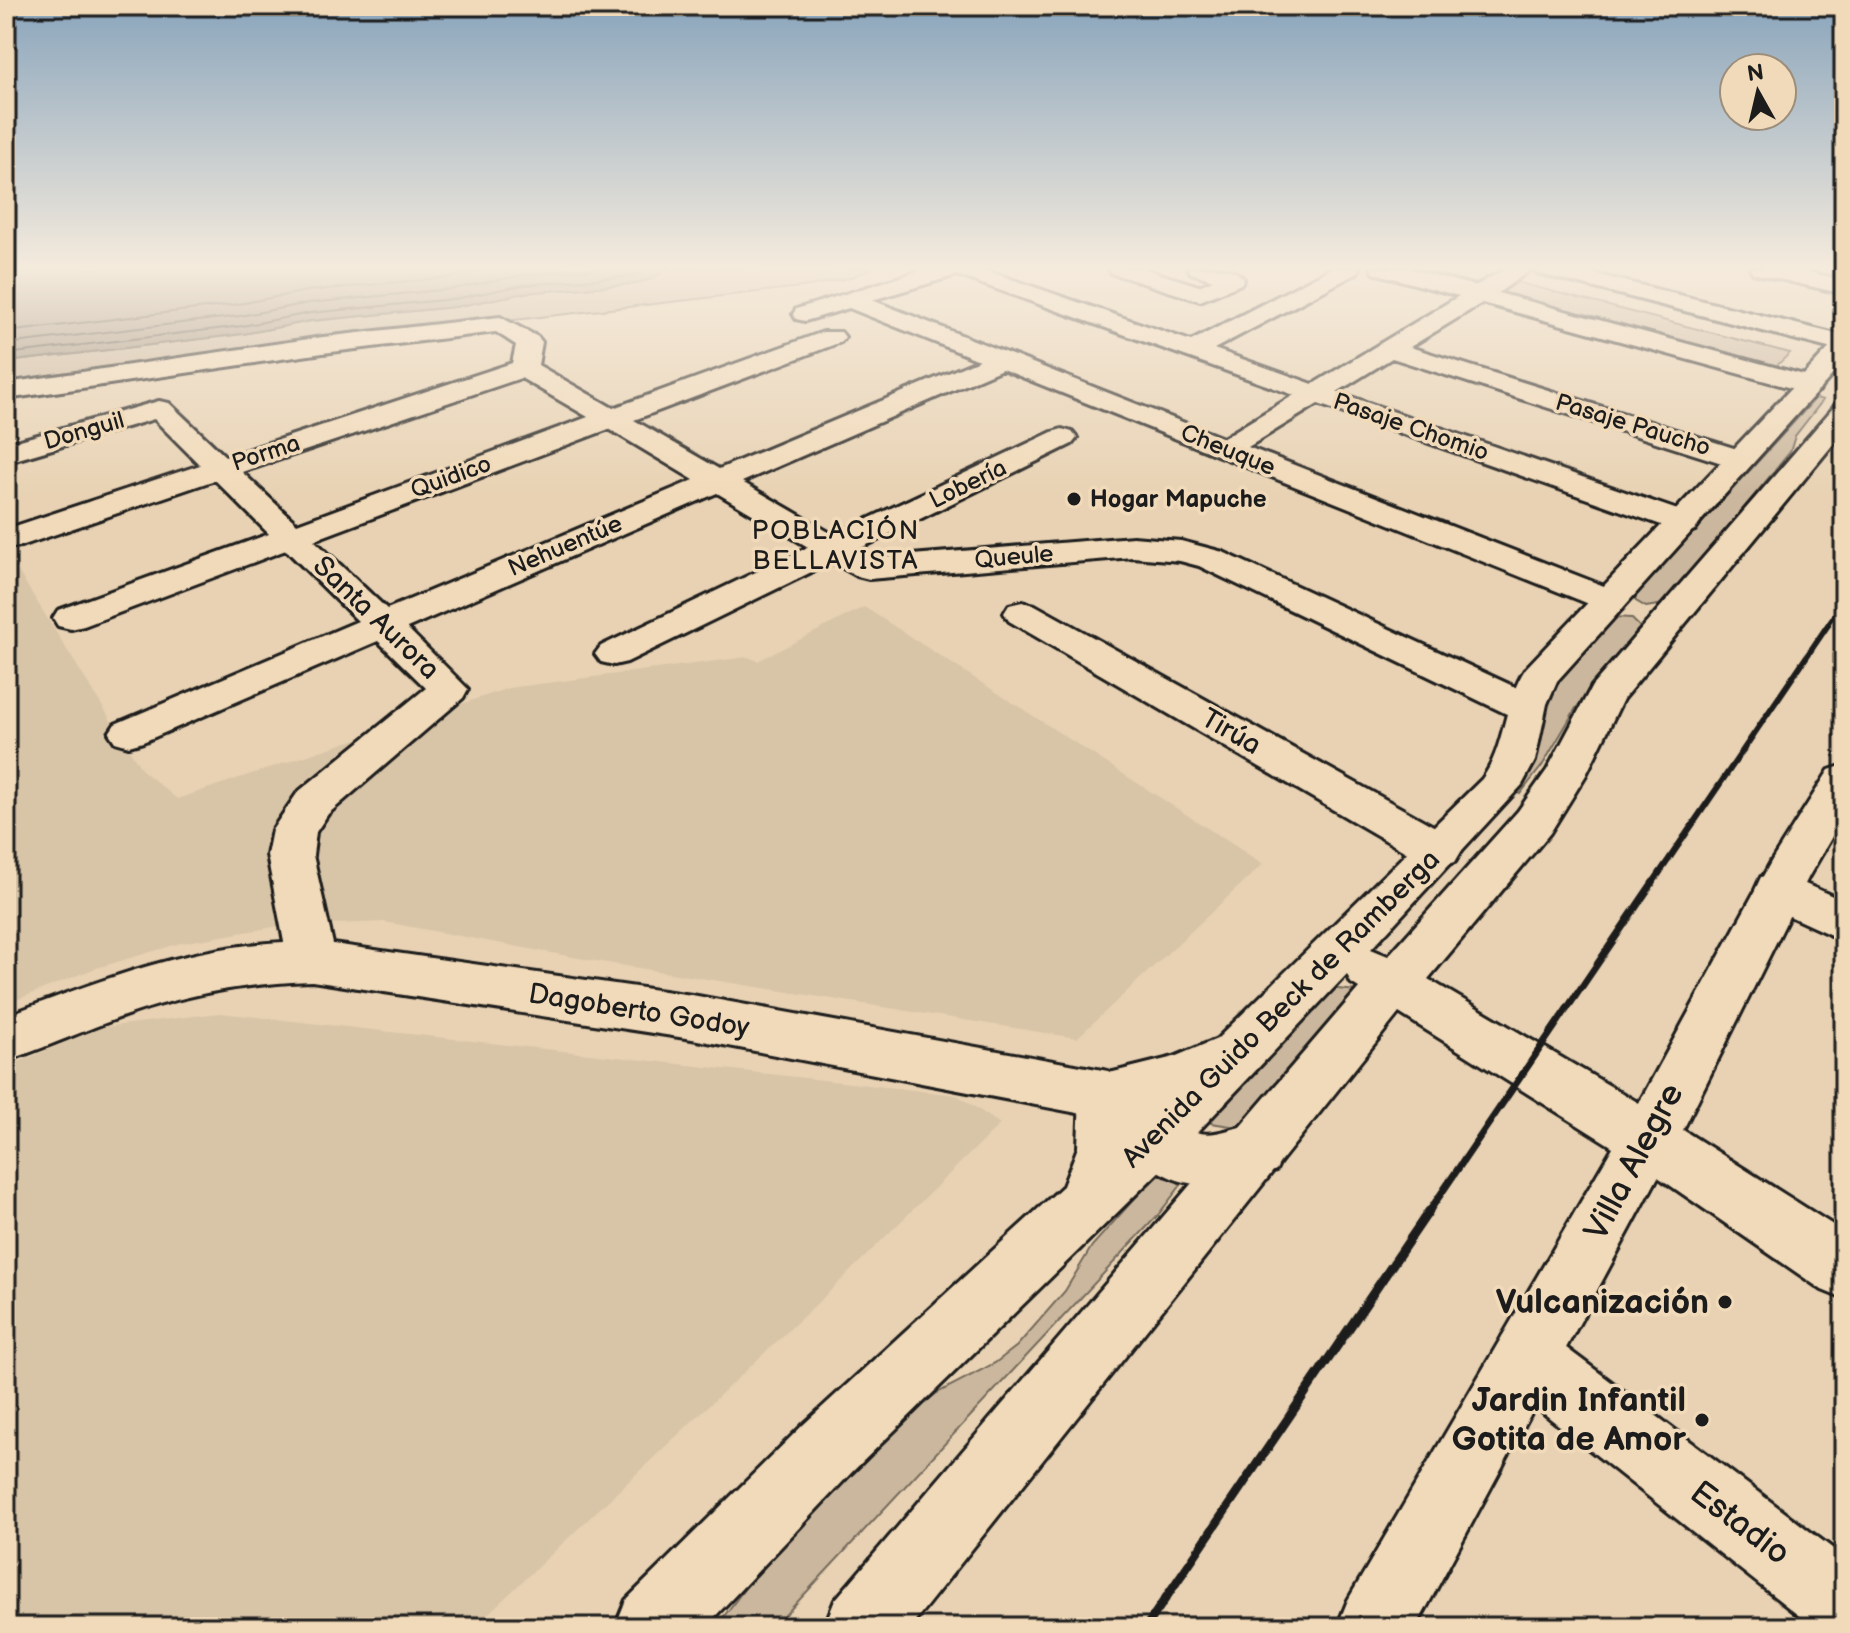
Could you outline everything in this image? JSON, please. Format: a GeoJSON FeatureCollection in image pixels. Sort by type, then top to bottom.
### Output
{"type":"FeatureCollection","features":[{"type":"Feature","properties":{"kind":"street"},"geometry":{"type":"LineString","coordinates":[[6,391],[330,344]]}},
{"type":"Feature","properties":{"kind":"street"},"geometry":{"type":"LineString","coordinates":[[524,368],[529,344]]}},
{"type":"Feature","properties":{"kind":"street","name":"Quidico"},"geometry":{"type":"LineString","coordinates":[[71,618],[812,344]]}},
{"type":"Feature","properties":{"kind":"street","name":"Cheuque"},"geometry":{"type":"LineString","coordinates":[[961,344],[1666,623]]}},
{"type":"Feature","properties":{"kind":"street","name":"Pasaje Chomio"},"geometry":{"type":"LineString","coordinates":[[1173,344],[1684,523]]}},
{"type":"Feature","properties":{"kind":"street"},"geometry":{"type":"LineString","coordinates":[[1192,351],[1205,344]]}},
{"type":"Feature","properties":{"kind":"street"},"geometry":{"type":"LineString","coordinates":[[1225,449],[1398,344]]}},
{"type":"Feature","properties":{"kind":"street"},"geometry":{"type":"LineString","coordinates":[[1661,344],[1844,395]]}},
{"type":"Feature","properties":{"kind":"street","name":"Avenida Guido Beck de Ramberga"},"geometry":{"type":"LineString","coordinates":[[653,1627],[828,1448],[1154,1139],[1508,777],[1523,739],[1525,707],[1540,676],[1844,346]]}},
{"type":"Feature","properties":{"kind":"street","name":"Pasaje Paucho"},"geometry":{"type":"LineString","coordinates":[[1390,349],[1739,459]]}},
{"type":"Feature","properties":{"kind":"street","name":"Nehuentúe"},"geometry":{"type":"LineString","coordinates":[[129,733],[1001,360]]}},
{"type":"Feature","properties":{"kind":"street","name":"Queule"},"geometry":{"type":"LineString","coordinates":[[524,368],[869,569],[1133,547],[1196,554],[1525,707]]}},
{"type":"Feature","properties":{"kind":"street","name":"Porma"},"geometry":{"type":"LineString","coordinates":[[9,539],[524,368]]}},
{"type":"Feature","properties":{"kind":"street","name":"Santa Aurora"},"geometry":{"type":"LineString","coordinates":[[159,409],[449,689],[313,803],[294,830],[290,855],[312,961]]}},
{"type":"Feature","properties":{"kind":"street","name":"Donguil"},"geometry":{"type":"LineString","coordinates":[[8,453],[159,409]]}},
{"type":"Feature","properties":{"kind":"street","name":"Avenida Guido Beck de Ramberga"},"geometry":{"type":"LineString","coordinates":[[862,1627],[1394,983],[1534,822],[1565,775],[1606,695],[1844,413]]}},
{"type":"Feature","properties":{"kind":"street","name":"Lobería"},"geometry":{"type":"LineString","coordinates":[[614,654],[1062,438]]}},
{"type":"Feature","properties":{"kind":"street","name":"Tirúa"},"geometry":{"type":"LineString","coordinates":[[1022,613],[1439,850]]}},
{"type":"Feature","properties":{"kind":"street","name":"Villa Alegre"},"geometry":{"type":"LineString","coordinates":[[1375,1627],[1649,1139],[1778,890],[1844,780]]}},
{"type":"Feature","properties":{"kind":"street"},"geometry":{"type":"LineString","coordinates":[[1778,890],[1844,922]]}},
{"type":"Feature","properties":{"kind":"street"},"geometry":{"type":"LineString","coordinates":[[1338,951],[1649,1139],[1844,1268]]}},
{"type":"Feature","properties":{"kind":"street","name":"Dagoberto Godoy"},"geometry":{"type":"LineString","coordinates":[[6,1039],[180,976],[253,963],[312,961],[692,1017],[1108,1095]]}},
{"type":"Feature","properties":{"kind":"street"},"geometry":{"type":"LineString","coordinates":[[1108,1095],[1180,1079],[1244,1048]]}},
{"type":"Feature","properties":{"kind":"street"},"geometry":{"type":"LineString","coordinates":[[1108,1095],[1154,1139],[1196,1160],[1220,1160],[1256,1151]]}},
{"type":"Feature","properties":{"kind":"street"},"geometry":{"type":"LineString","coordinates":[[1076,1215],[1094,1186],[1106,1156],[1110,1125],[1108,1095]]}},
{"type":"Feature","properties":{"kind":"street","name":"Estadio"},"geometry":{"type":"LineString","coordinates":[[1526,1358],[1840,1600]]}},
{"type":"Feature","properties":{"kind":"shaded area"},"geometry":{"type":"Polygon","coordinates":[[[157,344],[319,344],[6,384],[6,362],[157,344]]]}},
{"type":"Feature","properties":{"kind":"shaded area"},"geometry":{"type":"Polygon","coordinates":[[[1679,344],[1756,344],[1790,353],[1772,370],[1679,344]]]}},
{"type":"Feature","properties":{"kind":"shaded area"},"geometry":{"type":"Polygon","coordinates":[[[1816,398],[1823,400],[1795,436],[1790,452],[1664,604],[1646,607],[1636,601],[1635,596],[1816,398]]]}},
{"type":"Feature","properties":{"kind":"shaded area"},"geometry":{"type":"Polygon","coordinates":[[[6,552],[142,770],[177,799],[509,688],[748,657],[758,661],[864,607],[1263,864],[1077,1038],[595,961],[385,922],[279,926],[181,943],[93,969],[6,1004],[6,552]]]}},
{"type":"Feature","properties":{"kind":"shaded area"},"geometry":{"type":"Polygon","coordinates":[[[1615,617],[1631,618],[1640,627],[1576,708],[1542,766],[1518,793],[1536,764],[1551,686],[1615,617]]]}},
{"type":"Feature","properties":{"kind":"shaded area"},"geometry":{"type":"Polygon","coordinates":[[[1328,988],[1367,992],[1248,1119],[1237,1127],[1211,1123],[1203,1117],[1328,988]]]}},
{"type":"Feature","properties":{"kind":"shaded area"},"geometry":{"type":"Polygon","coordinates":[[[220,1013],[957,1095],[1000,1124],[828,1293],[474,1627],[6,1627],[6,1067],[104,1027],[220,1013]]]}},
{"type":"Feature","properties":{"kind":"shaded area"},"geometry":{"type":"Polygon","coordinates":[[[1161,1169],[1181,1185],[1158,1215],[774,1627],[716,1627],[760,1568],[919,1407],[937,1393],[995,1363],[1017,1346],[1065,1291],[1092,1246],[1161,1169]]]}},
{"type":"Feature","properties":{"kind":"water"},"geometry":{"type":"Polygon","coordinates":[[[6,344],[157,344],[6,362],[6,344]]]}},
{"type":"Feature","properties":{"kind":"railway"},"geometry":{"type":"LineString","coordinates":[[1826,627],[1844,601]]}},
{"type":"Feature","properties":{"kind":"railway"},"geometry":{"type":"LineString","coordinates":[[1652,884],[1828,625]]}},
{"type":"Feature","properties":{"kind":"railway"},"geometry":{"type":"LineString","coordinates":[[1428,1213],[1653,882]]}},
{"type":"Feature","properties":{"kind":"railway"},"geometry":{"type":"LineString","coordinates":[[1146,1627],[1429,1211]]}},
{"type":"Feature","properties":{"kind":"place","name":"Hogar Mapuche"},"geometry":{"type":"Point","coordinates":[1074,499]}},
{"type":"Feature","properties":{"kind":"place","name":"Vulcanización"},"geometry":{"type":"Point","coordinates":[1725,1302]}},
{"type":"Feature","properties":{"kind":"place","name":"Jardin Infantil Gotita de Amor"},"geometry":{"type":"Point","coordinates":[1702,1420]}},
{"type":"Feature","properties":{"kind":"district","name":"POBLACIÓN BELLAVISTA"},"geometry":{"type":"Point","coordinates":[836,546]}}]}
